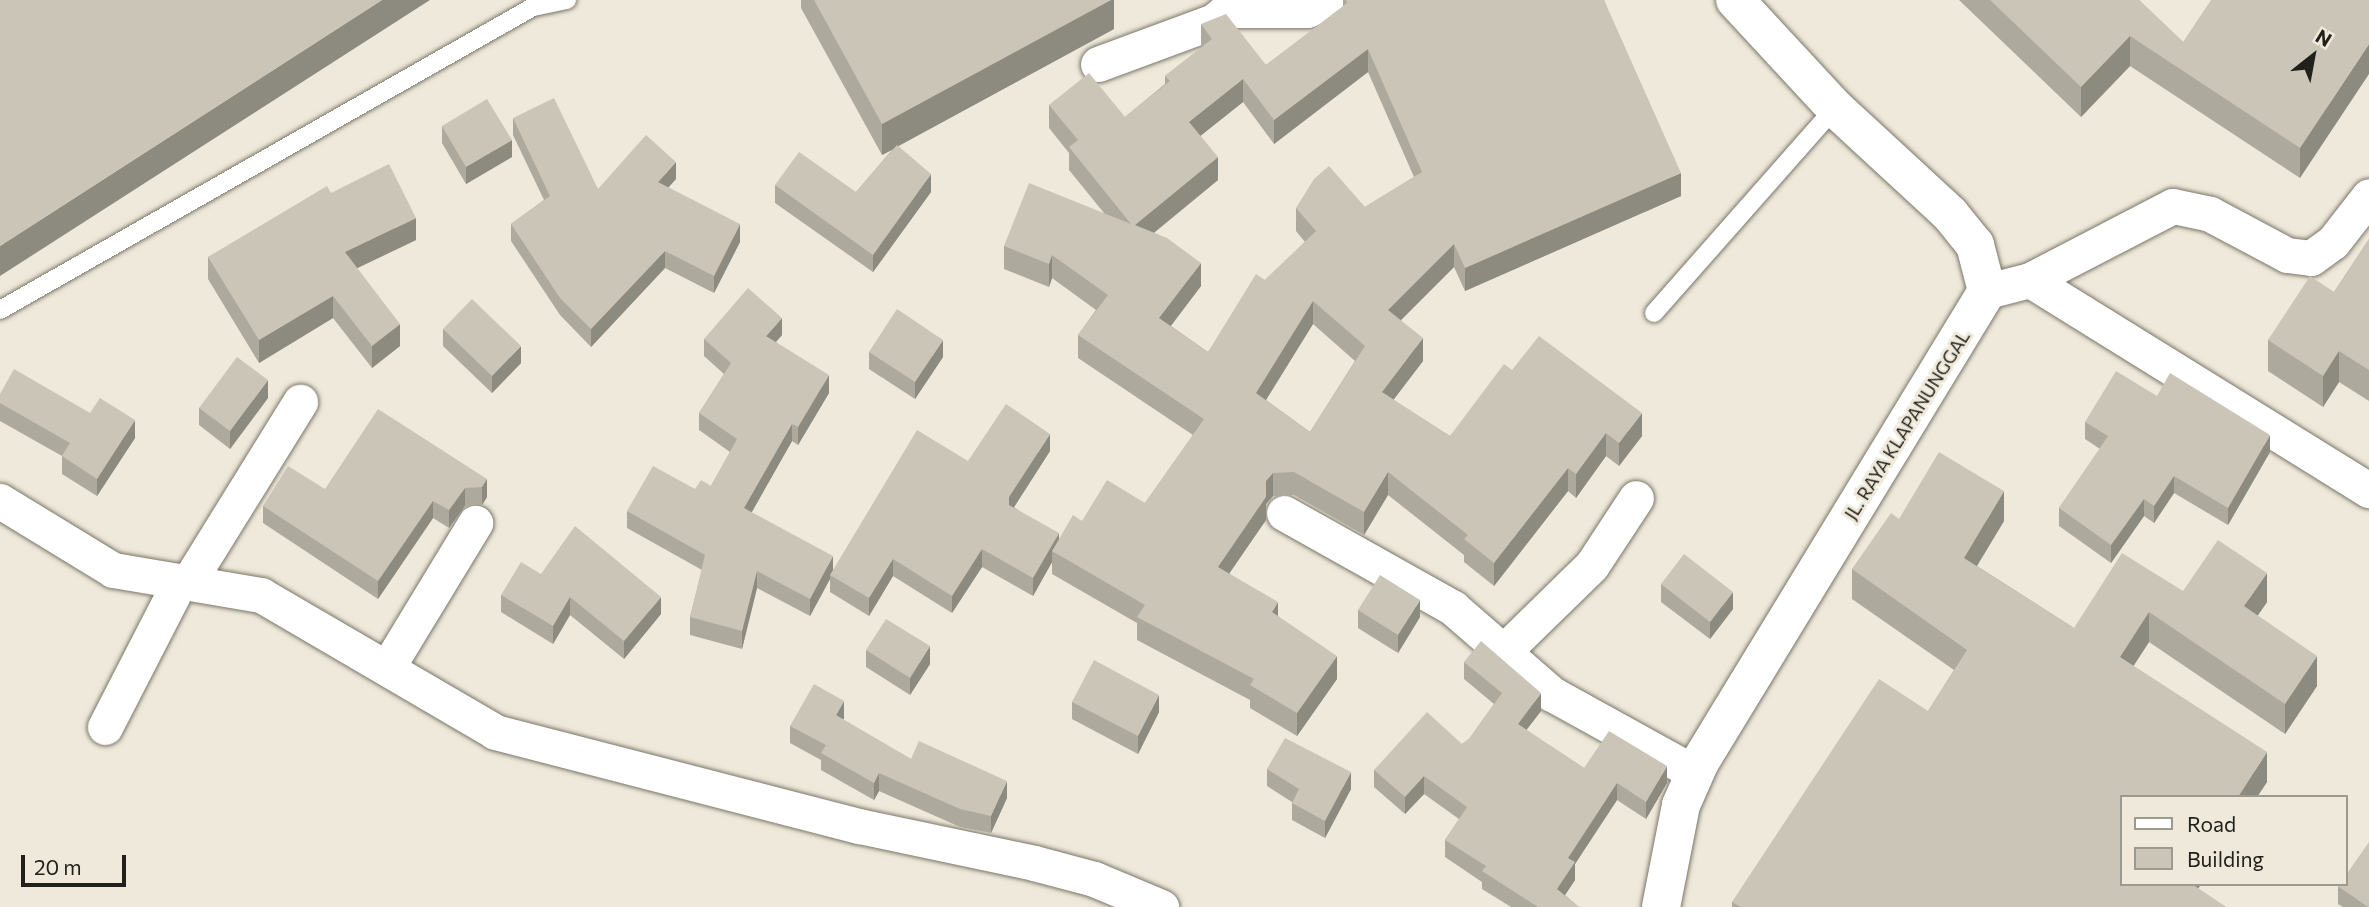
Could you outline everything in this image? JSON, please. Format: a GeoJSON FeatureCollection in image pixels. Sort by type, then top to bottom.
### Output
{"type":"FeatureCollection","features":[{"type":"Feature","properties":{"kind":"street"},"geometry":{"type":"LineString","coordinates":[[1098,64],[1214,20],[1227,9],[1307,10],[1331,0]]}},
{"type":"Feature","properties":{"kind":"street"},"geometry":{"type":"LineString","coordinates":[[1735,0],[1835,108],[1950,214],[1975,245],[1987,291],[2030,280],[2174,206],[2210,214],[2287,255],[2311,258],[2333,242],[2369,196]]}},
{"type":"Feature","properties":{"kind":"street"},"geometry":{"type":"LineString","coordinates":[[2030,280],[2369,490]]}},
{"type":"Feature","properties":{"kind":"street","name":"JL. RAYA KLAPANUNGGAL"},"geometry":{"type":"LineString","coordinates":[[1661,907],[1681,805],[1695,774],[1987,291]]}},
{"type":"Feature","properties":{"kind":"street"},"geometry":{"type":"LineString","coordinates":[[105,727],[185,581],[300,402]]}},
{"type":"Feature","properties":{"kind":"street"},"geometry":{"type":"LineString","coordinates":[[1503,652],[1592,565],[1636,498]]}},
{"type":"Feature","properties":{"kind":"street"},"geometry":{"type":"LineString","coordinates":[[1,503],[113,570],[261,595],[495,732],[859,826],[1034,863],[1094,879],[1161,907]]}},
{"type":"Feature","properties":{"kind":"street"},"geometry":{"type":"LineString","coordinates":[[1284,513],[1453,608],[1552,694],[1695,774]]}},
{"type":"Feature","properties":{"kind":"street"},"geometry":{"type":"LineString","coordinates":[[387,668],[475,523]]}},
{"type":"Feature","properties":{"kind":"lane"},"geometry":{"type":"LineString","coordinates":[[0,310],[530,4],[566,0]]}},
{"type":"Feature","properties":{"kind":"lane"},"geometry":{"type":"LineString","coordinates":[[1654,313],[1835,108]]}},
{"type":"Feature","properties":{"kind":"building"},"geometry":{"type":"Polygon","coordinates":[[[0,0],[382,0],[0,246],[0,0]]]}},
{"type":"Feature","properties":{"kind":"building"},"geometry":{"type":"Polygon","coordinates":[[[814,0],[1111,0],[882,124],[814,0]]]}},
{"type":"Feature","properties":{"kind":"building"},"geometry":{"type":"Polygon","coordinates":[[[1346,0],[1604,0],[1681,173],[1465,268],[1454,244],[1388,310],[1423,338],[1382,392],[1450,436],[1504,364],[1512,370],[1539,336],[1642,413],[1619,443],[1606,433],[1576,474],[1568,468],[1494,563],[1464,539],[1468,535],[1388,472],[1364,512],[1294,472],[1273,473],[1266,481],[1266,497],[1218,567],[1278,602],[1272,612],[1337,656],[1297,713],[1250,685],[1254,679],[1137,617],[1145,605],[1052,551],[1073,515],[1082,521],[1107,480],[1145,503],[1204,419],[1078,335],[1108,295],[1052,255],[1049,264],[1004,246],[1029,183],[1131,224],[1069,147],[1078,140],[1049,105],[1089,73],[1125,117],[1170,81],[1165,76],[1212,39],[1201,24],[1226,14],[1266,65],[1347,3],[1346,0]],[[1368,49],[1274,120],[1243,79],[1189,122],[1218,157],[1135,225],[1167,238],[1201,263],[1159,318],[1208,352],[1256,274],[1265,280],[1316,231],[1296,208],[1314,179],[1329,166],[1365,207],[1422,172],[1368,49]],[[1313,301],[1256,393],[1310,432],[1365,346],[1313,301]]]}},
{"type":"Feature","properties":{"kind":"building"},"geometry":{"type":"Polygon","coordinates":[[[1990,0],[2139,0],[2183,42],[2211,0],[2369,0],[2369,44],[2300,148],[2130,36],[2081,87],[1990,0]]]}},
{"type":"Feature","properties":{"kind":"building"},"geometry":{"type":"Polygon","coordinates":[[[554,98],[598,189],[646,135],[676,162],[658,182],[740,224],[714,276],[665,251],[591,329],[560,298],[511,224],[550,196],[513,118],[554,98]]]}},
{"type":"Feature","properties":{"kind":"building"},"geometry":{"type":"Polygon","coordinates":[[[487,99],[512,140],[466,167],[442,126],[487,99]]]}},
{"type":"Feature","properties":{"kind":"building"},"geometry":{"type":"Polygon","coordinates":[[[897,145],[931,174],[873,255],[775,185],[799,152],[856,192],[897,145]]]}},
{"type":"Feature","properties":{"kind":"building"},"geometry":{"type":"Polygon","coordinates":[[[389,164],[416,218],[345,252],[400,324],[372,346],[333,296],[259,340],[208,257],[327,186],[331,193],[389,164]]]}},
{"type":"Feature","properties":{"kind":"building"},"geometry":{"type":"Polygon","coordinates":[[[2369,239],[2369,370],[2339,351],[2323,376],[2268,340],[2310,276],[2334,292],[2369,239]]]}},
{"type":"Feature","properties":{"kind":"building"},"geometry":{"type":"Polygon","coordinates":[[[748,288],[782,318],[766,336],[829,375],[798,427],[792,424],[744,508],[833,556],[810,599],[757,571],[742,631],[690,617],[705,555],[627,511],[653,466],[695,489],[701,480],[711,486],[737,439],[699,413],[731,363],[704,339],[748,288]]]}},
{"type":"Feature","properties":{"kind":"building"},"geometry":{"type":"Polygon","coordinates":[[[472,299],[521,346],[492,376],[443,329],[472,299]]]}},
{"type":"Feature","properties":{"kind":"building"},"geometry":{"type":"Polygon","coordinates":[[[897,309],[943,340],[915,382],[869,352],[897,309]]]}},
{"type":"Feature","properties":{"kind":"building"},"geometry":{"type":"Polygon","coordinates":[[[237,357],[268,380],[230,431],[199,408],[237,357]]]}},
{"type":"Feature","properties":{"kind":"building"},"geometry":{"type":"Polygon","coordinates":[[[14,369],[90,413],[100,398],[135,420],[97,479],[62,456],[70,443],[0,403],[0,394],[14,369]]]}},
{"type":"Feature","properties":{"kind":"building"},"geometry":{"type":"Polygon","coordinates":[[[2116,371],[2157,396],[2170,373],[2270,435],[2228,508],[2174,476],[2154,506],[2144,499],[2111,545],[2059,508],[2108,436],[2085,422],[2116,371]]]}},
{"type":"Feature","properties":{"kind":"building"},"geometry":{"type":"Polygon","coordinates":[[[1006,404],[1050,434],[1009,497],[1009,505],[1059,533],[1033,578],[982,549],[952,596],[893,559],[869,598],[830,575],[917,430],[968,461],[1006,404]]]}},
{"type":"Feature","properties":{"kind":"building"},"geometry":{"type":"Polygon","coordinates":[[[378,409],[487,479],[482,487],[465,488],[449,510],[433,501],[378,581],[263,506],[288,466],[325,489],[378,409]]]}},
{"type":"Feature","properties":{"kind":"building"},"geometry":{"type":"Polygon","coordinates":[[[1939,452],[2004,491],[1964,558],[2074,628],[2122,553],[2183,591],[2218,540],[2267,573],[2244,606],[2317,656],[2285,704],[2149,612],[2120,657],[2267,752],[2239,795],[2120,795],[2120,886],[2195,886],[2226,907],[1741,907],[1732,902],[1879,679],[1928,711],[1967,650],[1852,569],[1891,513],[1899,519],[1939,452]]]}},
{"type":"Feature","properties":{"kind":"building"},"geometry":{"type":"Polygon","coordinates":[[[575,526],[661,597],[624,641],[570,597],[553,626],[501,595],[521,562],[541,574],[575,526]]]}},
{"type":"Feature","properties":{"kind":"building"},"geometry":{"type":"Polygon","coordinates":[[[1684,554],[1733,592],[1710,622],[1661,584],[1684,554]]]}},
{"type":"Feature","properties":{"kind":"building"},"geometry":{"type":"Polygon","coordinates":[[[1380,575],[1420,600],[1398,635],[1358,610],[1380,575]]]}},
{"type":"Feature","properties":{"kind":"building"},"geometry":{"type":"Polygon","coordinates":[[[886,619],[930,646],[910,678],[866,650],[886,619]]]}},
{"type":"Feature","properties":{"kind":"building"},"geometry":{"type":"Polygon","coordinates":[[[1481,641],[1541,693],[1518,724],[1584,768],[1609,731],[1667,766],[1646,802],[1617,783],[1568,858],[1575,862],[1557,889],[1579,907],[1538,907],[1482,871],[1486,866],[1445,840],[1467,807],[1424,776],[1405,797],[1374,770],[1427,712],[1462,744],[1469,739],[1502,693],[1464,662],[1481,641]]]}},
{"type":"Feature","properties":{"kind":"building"},"geometry":{"type":"Polygon","coordinates":[[[1094,660],[1159,695],[1138,736],[1072,702],[1094,660]]]}},
{"type":"Feature","properties":{"kind":"building"},"geometry":{"type":"Polygon","coordinates":[[[814,684],[844,701],[836,715],[911,759],[919,741],[1007,781],[991,816],[960,809],[879,773],[874,783],[821,753],[826,745],[790,726],[814,684]]]}},
{"type":"Feature","properties":{"kind":"building"},"geometry":{"type":"Polygon","coordinates":[[[1285,738],[1351,772],[1325,821],[1292,803],[1299,789],[1267,769],[1285,738]]]}},
{"type":"Feature","properties":{"kind":"building"},"geometry":{"type":"Polygon","coordinates":[[[2369,842],[2369,907],[2338,886],[2348,886],[2348,872],[2369,842]]]}}]}
